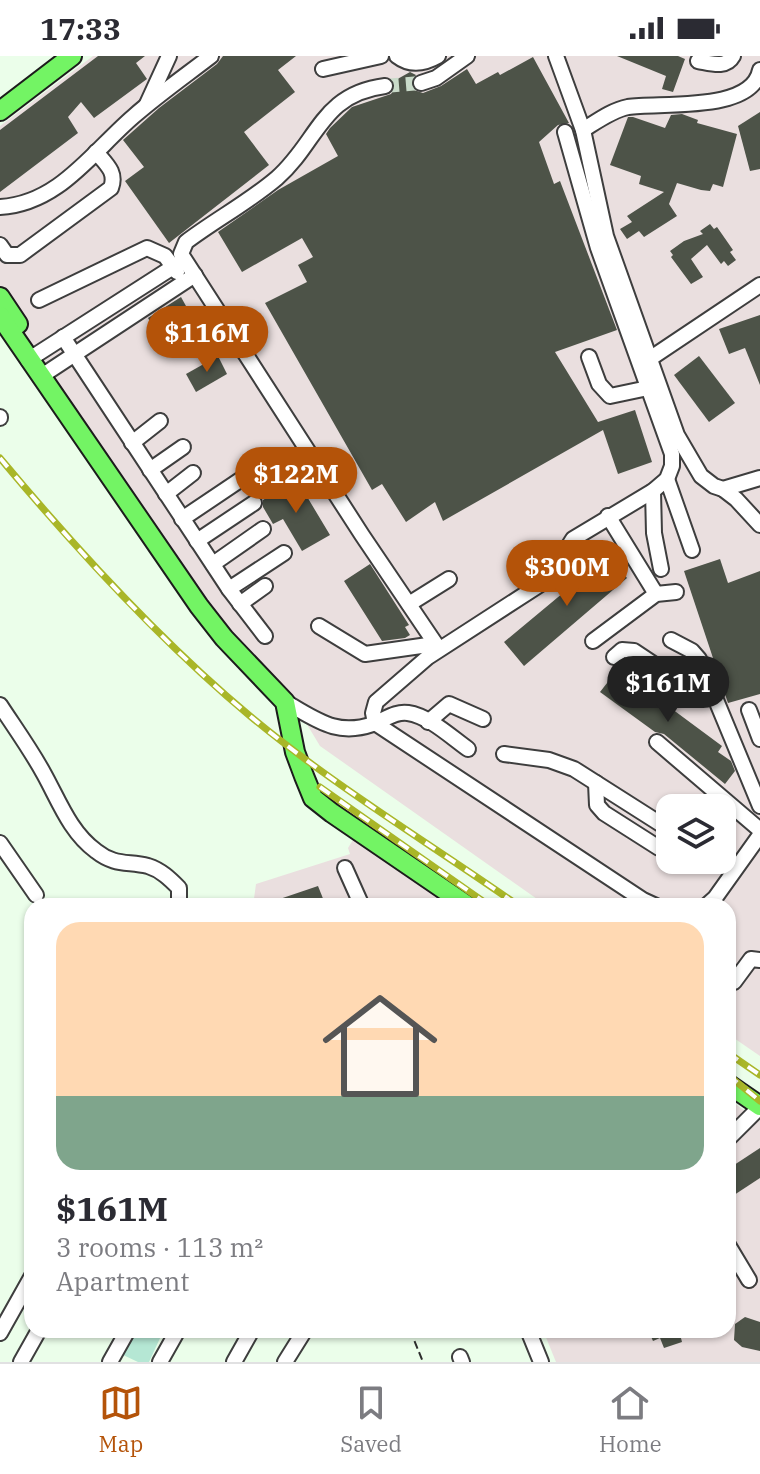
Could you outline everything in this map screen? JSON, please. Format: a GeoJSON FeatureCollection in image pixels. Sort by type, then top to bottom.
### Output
{"type":"FeatureCollection","features":[{"type":"Feature","properties":{"kind":"main road"},"geometry":{"type":"LineString","coordinates":[[0,111],[72,56]]}},
{"type":"Feature","properties":{"kind":"main road"},"geometry":{"type":"LineString","coordinates":[[0,297],[32,356]]}},
{"type":"Feature","properties":{"kind":"main road"},"geometry":{"type":"LineString","coordinates":[[0,316],[45,374],[210,622],[285,702],[295,752],[313,798],[457,898]]}},
{"type":"Feature","properties":{"kind":"main road"},"geometry":{"type":"LineString","coordinates":[[736,1090],[760,1107]]}},
{"type":"Feature","properties":{"kind":"street"},"geometry":{"type":"LineString","coordinates":[[145,108],[169,56]]}},
{"type":"Feature","properties":{"kind":"street"},"geometry":{"type":"LineString","coordinates":[[2,210],[70,179],[145,108],[211,56]]}},
{"type":"Feature","properties":{"kind":"street"},"geometry":{"type":"LineString","coordinates":[[323,69],[381,56]]}},
{"type":"Feature","properties":{"kind":"street"},"geometry":{"type":"LineString","coordinates":[[397,56],[404,62],[415,64],[438,56]]}},
{"type":"Feature","properties":{"kind":"street"},"geometry":{"type":"LineString","coordinates":[[421,83],[436,78],[467,56]]}},
{"type":"Feature","properties":{"kind":"street"},"geometry":{"type":"LineString","coordinates":[[556,56],[583,130],[606,236],[683,445],[701,476],[736,499],[760,525]]}},
{"type":"Feature","properties":{"kind":"street"},"geometry":{"type":"LineString","coordinates":[[698,61],[723,65],[733,56]]}},
{"type":"Feature","properties":{"kind":"street"},"geometry":{"type":"LineString","coordinates":[[759,56],[760,63]]}},
{"type":"Feature","properties":{"kind":"street"},"geometry":{"type":"LineString","coordinates":[[583,130],[627,107],[700,104],[749,89],[758,79],[760,70]]}},
{"type":"Feature","properties":{"kind":"street"},"geometry":{"type":"LineString","coordinates":[[32,356],[179,263],[186,242],[274,180],[332,108],[360,91],[385,86]]}},
{"type":"Feature","properties":{"kind":"street"},"geometry":{"type":"LineString","coordinates":[[565,132],[594,238],[672,454],[672,466],[667,479],[653,491],[573,539],[547,580],[437,647],[376,702],[373,713],[375,723],[640,898]]}},
{"type":"Feature","properties":{"kind":"street"},"geometry":{"type":"LineString","coordinates":[[0,245],[7,255],[20,255],[111,188],[113,172],[96,152]]}},
{"type":"Feature","properties":{"kind":"street"},"geometry":{"type":"LineString","coordinates":[[39,300],[147,248],[179,263],[437,647]]}},
{"type":"Feature","properties":{"kind":"street"},"geometry":{"type":"LineString","coordinates":[[45,374],[190,279]]}},
{"type":"Feature","properties":{"kind":"street"},"geometry":{"type":"LineString","coordinates":[[651,358],[760,285]]}},
{"type":"Feature","properties":{"kind":"street"},"geometry":{"type":"LineString","coordinates":[[63,337],[229,589],[265,636]]}},
{"type":"Feature","properties":{"kind":"street"},"geometry":{"type":"LineString","coordinates":[[589,357],[599,384],[610,396],[648,388]]}},
{"type":"Feature","properties":{"kind":"street"},"geometry":{"type":"LineString","coordinates":[[132,443],[160,421]]}},
{"type":"Feature","properties":{"kind":"street"},"geometry":{"type":"LineString","coordinates":[[150,470],[183,447]]}},
{"type":"Feature","properties":{"kind":"street"},"geometry":{"type":"LineString","coordinates":[[166,494],[193,473]]}},
{"type":"Feature","properties":{"kind":"street"},"geometry":{"type":"LineString","coordinates":[[723,489],[760,478]]}},
{"type":"Feature","properties":{"kind":"street"},"geometry":{"type":"LineString","coordinates":[[667,479],[692,550]]}},
{"type":"Feature","properties":{"kind":"street"},"geometry":{"type":"LineString","coordinates":[[182,519],[240,480]]}},
{"type":"Feature","properties":{"kind":"street"},"geometry":{"type":"LineString","coordinates":[[653,491],[654,533],[661,569]]}},
{"type":"Feature","properties":{"kind":"street"},"geometry":{"type":"LineString","coordinates":[[197,541],[254,503]]}},
{"type":"Feature","properties":{"kind":"street"},"geometry":{"type":"LineString","coordinates":[[608,516],[656,594]]}},
{"type":"Feature","properties":{"kind":"street"},"geometry":{"type":"LineString","coordinates":[[213,564],[263,529]]}},
{"type":"Feature","properties":{"kind":"street"},"geometry":{"type":"LineString","coordinates":[[229,589],[284,553]]}},
{"type":"Feature","properties":{"kind":"street"},"geometry":{"type":"LineString","coordinates":[[409,604],[449,579]]}},
{"type":"Feature","properties":{"kind":"street"},"geometry":{"type":"LineString","coordinates":[[240,604],[265,586]]}},
{"type":"Feature","properties":{"kind":"street"},"geometry":{"type":"LineString","coordinates":[[593,641],[656,594],[676,592]]}},
{"type":"Feature","properties":{"kind":"street"},"geometry":{"type":"LineString","coordinates":[[319,626],[365,654],[437,647]]}},
{"type":"Feature","properties":{"kind":"street"},"geometry":{"type":"LineString","coordinates":[[671,640],[692,651],[699,659],[760,806]]}},
{"type":"Feature","properties":{"kind":"street"},"geometry":{"type":"LineString","coordinates":[[614,657],[622,650],[634,651],[679,681],[704,671]]}},
{"type":"Feature","properties":{"kind":"street"},"geometry":{"type":"LineString","coordinates":[[285,702],[333,728],[357,729],[402,712],[417,715],[468,749]]}},
{"type":"Feature","properties":{"kind":"street"},"geometry":{"type":"LineString","coordinates":[[428,722],[449,704],[483,719]]}},
{"type":"Feature","properties":{"kind":"street"},"geometry":{"type":"LineString","coordinates":[[0,705],[80,835],[108,859],[120,864],[149,866],[160,872],[179,888],[179,898]]}},
{"type":"Feature","properties":{"kind":"street"},"geometry":{"type":"LineString","coordinates":[[749,710],[760,739]]}},
{"type":"Feature","properties":{"kind":"street"},"geometry":{"type":"LineString","coordinates":[[657,742],[707,794]]}},
{"type":"Feature","properties":{"kind":"street"},"geometry":{"type":"LineString","coordinates":[[504,754],[549,760],[574,769],[656,821]]}},
{"type":"Feature","properties":{"kind":"street"},"geometry":{"type":"LineString","coordinates":[[596,783],[597,805],[604,813],[656,846]]}},
{"type":"Feature","properties":{"kind":"street"},"geometry":{"type":"LineString","coordinates":[[715,898],[760,832],[736,816]]}},
{"type":"Feature","properties":{"kind":"street"},"geometry":{"type":"LineString","coordinates":[[0,843],[36,895]]}},
{"type":"Feature","properties":{"kind":"street"},"geometry":{"type":"LineString","coordinates":[[345,868],[358,898]]}},
{"type":"Feature","properties":{"kind":"street"},"geometry":{"type":"LineString","coordinates":[[736,979],[751,959],[760,960]]}},
{"type":"Feature","properties":{"kind":"street"},"geometry":{"type":"LineString","coordinates":[[736,1131],[760,1107]]}},
{"type":"Feature","properties":{"kind":"street"},"geometry":{"type":"LineString","coordinates":[[736,1258],[749,1280]]}},
{"type":"Feature","properties":{"kind":"street"},"geometry":{"type":"LineString","coordinates":[[0,1333],[24,1290]]}},
{"type":"Feature","properties":{"kind":"street"},"geometry":{"type":"LineString","coordinates":[[12,1362],[25,1356],[35,1338]]}},
{"type":"Feature","properties":{"kind":"street"},"geometry":{"type":"LineString","coordinates":[[116,1360],[125,1338]]}},
{"type":"Feature","properties":{"kind":"street"},"geometry":{"type":"LineString","coordinates":[[160,1362],[174,1338]]}},
{"type":"Feature","properties":{"kind":"street"},"geometry":{"type":"LineString","coordinates":[[234,1362],[248,1338]]}},
{"type":"Feature","properties":{"kind":"street"},"geometry":{"type":"LineString","coordinates":[[285,1362],[300,1338]]}},
{"type":"Feature","properties":{"kind":"street"},"geometry":{"type":"LineString","coordinates":[[531,1338],[541,1362]]}},
{"type":"Feature","properties":{"kind":"path"},"geometry":{"type":"LineString","coordinates":[[413,1338],[423,1362]]}},
{"type":"Feature","properties":{"kind":"shaded area"},"geometry":{"type":"Polygon","coordinates":[[[93,56],[760,56],[760,1056],[736,1040],[736,898],[536,898],[320,746],[288,693],[204,603],[0,300],[0,126],[93,56]]]}},
{"type":"Feature","properties":{"kind":"shaded area"},"geometry":{"type":"Polygon","coordinates":[[[356,835],[447,898],[254,898],[256,884],[350,854],[348,848],[356,835]]]}},
{"type":"Feature","properties":{"kind":"shaded area"},"geometry":{"type":"Polygon","coordinates":[[[736,1104],[760,1121],[760,1362],[556,1362],[546,1338],[736,1338],[736,1104]]]}},
{"type":"Feature","properties":{"kind":"green space"},"geometry":{"type":"Polygon","coordinates":[[[130,1338],[160,1338],[149,1362],[138,1362],[121,1354],[130,1338]]]}},
{"type":"Feature","properties":{"kind":"building"},"geometry":{"type":"Polygon","coordinates":[[[98,56],[145,56],[136,63],[147,79],[94,118],[81,102],[68,117],[78,133],[0,192],[0,130],[98,56]]]}},
{"type":"Feature","properties":{"kind":"building"},"geometry":{"type":"Polygon","coordinates":[[[223,56],[296,56],[278,70],[295,92],[244,132],[269,165],[169,243],[125,181],[144,167],[123,140],[223,56]]]}},
{"type":"Feature","properties":{"kind":"building"},"geometry":{"type":"Polygon","coordinates":[[[617,56],[678,56],[685,59],[673,92],[662,89],[666,76],[617,56]]]}},
{"type":"Feature","properties":{"kind":"building"},"geometry":{"type":"Polygon","coordinates":[[[533,57],[569,123],[558,125],[539,142],[554,184],[560,181],[617,330],[555,352],[598,422],[635,410],[652,462],[618,474],[603,430],[443,521],[435,502],[406,522],[382,484],[372,490],[265,303],[307,282],[298,265],[313,257],[302,238],[242,272],[218,232],[278,190],[338,156],[326,134],[330,128],[352,107],[391,94],[395,88],[394,81],[410,72],[416,75],[411,82],[414,90],[423,93],[441,86],[467,69],[476,84],[533,57]]]}},
{"type":"Feature","properties":{"kind":"building"},"geometry":{"type":"Polygon","coordinates":[[[760,112],[760,169],[750,171],[738,126],[760,112]]]}},
{"type":"Feature","properties":{"kind":"building"},"geometry":{"type":"Polygon","coordinates":[[[682,114],[698,120],[697,123],[737,134],[723,187],[713,184],[710,191],[677,183],[669,204],[677,216],[644,237],[639,231],[627,239],[620,229],[632,222],[627,216],[664,192],[639,184],[641,176],[610,165],[628,117],[665,128],[671,115],[682,114]]]}},
{"type":"Feature","properties":{"kind":"building"},"geometry":{"type":"Polygon","coordinates":[[[710,224],[714,229],[717,227],[736,260],[728,266],[724,261],[721,264],[707,245],[691,259],[703,277],[691,284],[670,251],[684,241],[703,234],[700,231],[710,224]]]}},
{"type":"Feature","properties":{"kind":"building"},"geometry":{"type":"Polygon","coordinates":[[[181,297],[191,315],[187,318],[201,343],[180,357],[164,332],[158,335],[148,318],[181,297]]]}},
{"type":"Feature","properties":{"kind":"building"},"geometry":{"type":"Polygon","coordinates":[[[760,315],[760,385],[745,348],[729,354],[719,329],[760,315]]]}},
{"type":"Feature","properties":{"kind":"building"},"geometry":{"type":"Polygon","coordinates":[[[218,356],[227,374],[196,392],[186,374],[218,356]]]}},
{"type":"Feature","properties":{"kind":"building"},"geometry":{"type":"Polygon","coordinates":[[[699,356],[735,403],[709,422],[674,375],[699,356]]]}},
{"type":"Feature","properties":{"kind":"building"},"geometry":{"type":"Polygon","coordinates":[[[297,480],[330,535],[302,551],[283,519],[273,524],[263,507],[263,500],[297,480]]]}},
{"type":"Feature","properties":{"kind":"building"},"geometry":{"type":"Polygon","coordinates":[[[605,550],[627,578],[524,666],[504,642],[587,573],[582,568],[605,550]]]}},
{"type":"Feature","properties":{"kind":"building"},"geometry":{"type":"Polygon","coordinates":[[[720,559],[728,583],[760,571],[760,694],[728,703],[684,571],[720,559]]]}},
{"type":"Feature","properties":{"kind":"building"},"geometry":{"type":"Polygon","coordinates":[[[370,564],[409,625],[405,627],[410,635],[405,638],[382,641],[344,581],[370,564]]]}},
{"type":"Feature","properties":{"kind":"building"},"geometry":{"type":"Polygon","coordinates":[[[618,669],[722,746],[718,752],[731,761],[735,771],[725,784],[664,734],[655,732],[600,692],[618,669]]]}},
{"type":"Feature","properties":{"kind":"building"},"geometry":{"type":"Polygon","coordinates":[[[318,886],[323,898],[283,898],[318,886]]]}},
{"type":"Feature","properties":{"kind":"building"},"geometry":{"type":"Polygon","coordinates":[[[760,1148],[760,1178],[736,1194],[736,1164],[760,1148]]]}},
{"type":"Feature","properties":{"kind":"building"},"geometry":{"type":"Polygon","coordinates":[[[745,1317],[760,1322],[760,1351],[742,1347],[734,1340],[736,1323],[745,1317]]]}},
{"type":"Feature","properties":{"kind":"building"},"geometry":{"type":"Polygon","coordinates":[[[660,1338],[681,1338],[682,1342],[664,1348],[660,1338]]]}},
{"type":"Feature","properties":{"kind":"tunnel"},"geometry":{"type":"LineString","coordinates":[[385,86],[421,83]]}},
{"type":"Feature","properties":{"kind":"railway"},"geometry":{"type":"LineString","coordinates":[[0,458],[119,593],[216,687],[282,742],[348,790],[507,898]]}},
{"type":"Feature","properties":{"kind":"railway"},"geometry":{"type":"LineString","coordinates":[[320,787],[479,898]]}},
{"type":"Feature","properties":{"kind":"railway"},"geometry":{"type":"LineString","coordinates":[[736,1058],[760,1075]]}},
{"type":"Feature","properties":{"kind":"railway"},"geometry":{"type":"LineString","coordinates":[[736,1082],[760,1101]]}}]}
